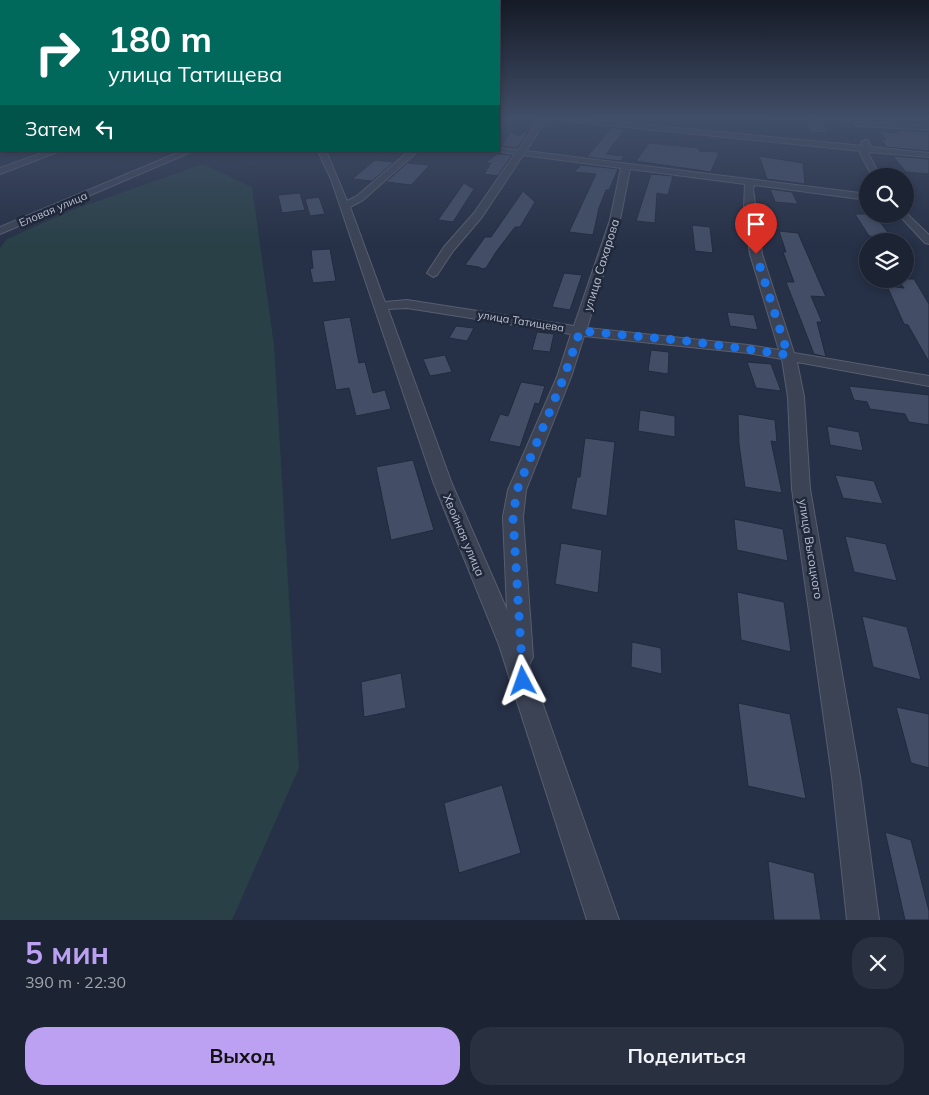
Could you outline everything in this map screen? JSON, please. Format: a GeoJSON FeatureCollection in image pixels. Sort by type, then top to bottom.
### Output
{"type":"FeatureCollection","features":[{"type":"Feature","properties":{"kind":"street"},"geometry":{"type":"LineString","coordinates":[[0,171],[31,160]]}},
{"type":"Feature","properties":{"kind":"street","name":"Еловая улица"},"geometry":{"type":"LineString","coordinates":[[0,231],[167,160]]}},
{"type":"Feature","properties":{"kind":"street","name":"Хвойная улица"},"geometry":{"type":"LineString","coordinates":[[326,160],[335,178],[443,484],[511,645],[603,920]]}},
{"type":"Feature","properties":{"kind":"street"},"geometry":{"type":"LineString","coordinates":[[344,206],[360,198],[404,160]]}},
{"type":"Feature","properties":{"kind":"street"},"geometry":{"type":"LineString","coordinates":[[433,273],[448,249],[478,215],[514,160]]}},
{"type":"Feature","properties":{"kind":"street"},"geometry":{"type":"LineString","coordinates":[[576,160],[859,196]]}},
{"type":"Feature","properties":{"kind":"street","name":"улица Сахарова"},"geometry":{"type":"LineString","coordinates":[[523,681],[513,517],[517,490],[564,377],[580,331],[615,220],[626,166]]}},
{"type":"Feature","properties":{"kind":"street","name":"улица Высоцкого"},"geometry":{"type":"LineString","coordinates":[[750,182],[748,189],[749,208],[756,254],[788,355],[796,397],[801,489],[846,777],[863,920]]}},
{"type":"Feature","properties":{"kind":"street"},"geometry":{"type":"LineString","coordinates":[[912,223],[929,241]]}},
{"type":"Feature","properties":{"kind":"street","name":"улица Татищева"},"geometry":{"type":"LineString","coordinates":[[380,306],[407,304],[580,331],[688,341],[788,355],[929,381]]}},
{"type":"Feature","properties":{"kind":"shaded area"},"geometry":{"type":"Polygon","coordinates":[[[203,164],[252,187],[274,345],[299,768],[232,920],[0,920],[0,248],[7,239],[75,209],[203,164]]]}},
{"type":"Feature","properties":{"kind":"building"},"geometry":{"type":"Polygon","coordinates":[[[375,160],[394,162],[372,181],[352,179],[375,160]]]}},
{"type":"Feature","properties":{"kind":"building"},"geometry":{"type":"Polygon","coordinates":[[[489,160],[509,160],[498,176],[484,174],[491,163],[485,163],[489,160]]]}},
{"type":"Feature","properties":{"kind":"building"},"geometry":{"type":"Polygon","coordinates":[[[637,160],[716,160],[711,172],[637,160]]]}},
{"type":"Feature","properties":{"kind":"building"},"geometry":{"type":"Polygon","coordinates":[[[760,160],[784,160],[803,163],[805,184],[767,179],[760,160]]]}},
{"type":"Feature","properties":{"kind":"building"},"geometry":{"type":"Polygon","coordinates":[[[896,160],[929,160],[929,174],[914,173],[914,168],[903,168],[896,160]]]}},
{"type":"Feature","properties":{"kind":"building"},"geometry":{"type":"Polygon","coordinates":[[[407,163],[430,165],[411,185],[386,182],[407,163]]]}},
{"type":"Feature","properties":{"kind":"building"},"geometry":{"type":"Polygon","coordinates":[[[581,165],[618,169],[609,190],[606,190],[599,208],[593,235],[569,232],[596,174],[574,172],[581,165]]]}},
{"type":"Feature","properties":{"kind":"building"},"geometry":{"type":"Polygon","coordinates":[[[651,174],[673,176],[668,195],[657,193],[655,223],[636,221],[651,174]]]}},
{"type":"Feature","properties":{"kind":"building"},"geometry":{"type":"Polygon","coordinates":[[[464,183],[474,189],[453,222],[438,220],[464,183]]]}},
{"type":"Feature","properties":{"kind":"building"},"geometry":{"type":"Polygon","coordinates":[[[770,189],[792,192],[798,204],[775,202],[770,189]]]}},
{"type":"Feature","properties":{"kind":"building"},"geometry":{"type":"Polygon","coordinates":[[[523,191],[535,202],[520,227],[515,227],[486,268],[482,269],[465,265],[485,237],[491,237],[523,191]]]}},
{"type":"Feature","properties":{"kind":"building"},"geometry":{"type":"Polygon","coordinates":[[[300,193],[305,210],[282,213],[278,195],[300,193]]]}},
{"type":"Feature","properties":{"kind":"building"},"geometry":{"type":"Polygon","coordinates":[[[319,197],[325,214],[310,216],[305,199],[319,197]]]}},
{"type":"Feature","properties":{"kind":"building"},"geometry":{"type":"Polygon","coordinates":[[[861,223],[881,223],[888,233],[867,233],[861,223]]]}},
{"type":"Feature","properties":{"kind":"building"},"geometry":{"type":"Polygon","coordinates":[[[692,225],[710,227],[713,253],[695,251],[692,225]]]}},
{"type":"Feature","properties":{"kind":"building"},"geometry":{"type":"Polygon","coordinates":[[[779,231],[798,233],[826,297],[811,296],[822,322],[817,322],[826,357],[814,354],[786,282],[794,282],[783,252],[786,252],[779,231]]]}},
{"type":"Feature","properties":{"kind":"building"},"geometry":{"type":"Polygon","coordinates":[[[330,249],[336,281],[313,283],[310,269],[313,268],[311,250],[330,249]]]}},
{"type":"Feature","properties":{"kind":"building"},"geometry":{"type":"Polygon","coordinates":[[[564,273],[582,275],[570,310],[552,307],[564,273]]]}},
{"type":"Feature","properties":{"kind":"building"},"geometry":{"type":"Polygon","coordinates":[[[914,279],[929,304],[929,362],[908,325],[904,324],[888,288],[914,288],[914,279]]]}},
{"type":"Feature","properties":{"kind":"building"},"geometry":{"type":"Polygon","coordinates":[[[727,312],[754,315],[758,330],[730,326],[727,312]]]}},
{"type":"Feature","properties":{"kind":"building"},"geometry":{"type":"Polygon","coordinates":[[[350,317],[359,363],[365,362],[373,393],[385,390],[391,409],[356,416],[349,388],[336,390],[323,321],[350,317]]]}},
{"type":"Feature","properties":{"kind":"building"},"geometry":{"type":"Polygon","coordinates":[[[456,326],[474,328],[467,341],[449,338],[456,326]]]}},
{"type":"Feature","properties":{"kind":"building"},"geometry":{"type":"Polygon","coordinates":[[[537,332],[554,334],[550,352],[532,350],[537,332]]]}},
{"type":"Feature","properties":{"kind":"building"},"geometry":{"type":"Polygon","coordinates":[[[651,350],[669,352],[668,374],[648,371],[651,350]]]}},
{"type":"Feature","properties":{"kind":"building"},"geometry":{"type":"Polygon","coordinates":[[[445,355],[452,372],[430,376],[423,359],[445,355]]]}},
{"type":"Feature","properties":{"kind":"building"},"geometry":{"type":"Polygon","coordinates":[[[747,362],[771,364],[781,391],[756,388],[747,362]]]}},
{"type":"Feature","properties":{"kind":"building"},"geometry":{"type":"Polygon","coordinates":[[[521,382],[545,386],[539,404],[535,403],[520,447],[489,441],[500,414],[508,416],[521,382]]]}},
{"type":"Feature","properties":{"kind":"building"},"geometry":{"type":"Polygon","coordinates":[[[849,386],[929,395],[929,425],[909,422],[905,414],[870,409],[867,402],[854,400],[849,386]]]}},
{"type":"Feature","properties":{"kind":"building"},"geometry":{"type":"Polygon","coordinates":[[[640,410],[675,416],[675,437],[638,431],[640,410]]]}},
{"type":"Feature","properties":{"kind":"building"},"geometry":{"type":"Polygon","coordinates":[[[738,414],[775,420],[777,442],[771,441],[782,493],[745,487],[739,444],[738,414]]]}},
{"type":"Feature","properties":{"kind":"building"},"geometry":{"type":"Polygon","coordinates":[[[827,426],[859,432],[863,451],[830,445],[827,426]]]}},
{"type":"Feature","properties":{"kind":"building"},"geometry":{"type":"Polygon","coordinates":[[[585,438],[615,442],[607,516],[571,509],[577,477],[580,477],[585,438]]]}},
{"type":"Feature","properties":{"kind":"building"},"geometry":{"type":"Polygon","coordinates":[[[413,460],[434,530],[391,540],[376,467],[413,460]]]}},
{"type":"Feature","properties":{"kind":"building"},"geometry":{"type":"Polygon","coordinates":[[[835,475],[874,481],[883,504],[843,498],[835,475]]]}},
{"type":"Feature","properties":{"kind":"building"},"geometry":{"type":"Polygon","coordinates":[[[734,519],[783,529],[788,561],[737,550],[734,519]]]}},
{"type":"Feature","properties":{"kind":"building"},"geometry":{"type":"Polygon","coordinates":[[[845,536],[886,544],[897,581],[854,572],[845,536]]]}},
{"type":"Feature","properties":{"kind":"building"},"geometry":{"type":"Polygon","coordinates":[[[561,543],[602,550],[598,593],[555,584],[561,543]]]}},
{"type":"Feature","properties":{"kind":"building"},"geometry":{"type":"Polygon","coordinates":[[[737,592],[784,602],[791,652],[741,640],[737,592]]]}},
{"type":"Feature","properties":{"kind":"building"},"geometry":{"type":"Polygon","coordinates":[[[862,616],[907,627],[921,680],[873,667],[862,616]]]}},
{"type":"Feature","properties":{"kind":"building"},"geometry":{"type":"Polygon","coordinates":[[[632,642],[661,648],[662,674],[631,667],[632,642]]]}},
{"type":"Feature","properties":{"kind":"building"},"geometry":{"type":"Polygon","coordinates":[[[401,673],[406,708],[364,717],[361,682],[401,673]]]}},
{"type":"Feature","properties":{"kind":"building"},"geometry":{"type":"Polygon","coordinates":[[[738,703],[790,714],[806,799],[748,786],[738,703]]]}},
{"type":"Feature","properties":{"kind":"building"},"geometry":{"type":"Polygon","coordinates":[[[896,707],[929,714],[929,768],[911,763],[896,707]]]}},
{"type":"Feature","properties":{"kind":"building"},"geometry":{"type":"Polygon","coordinates":[[[502,785],[521,853],[459,873],[444,803],[502,785]]]}},
{"type":"Feature","properties":{"kind":"building"},"geometry":{"type":"Polygon","coordinates":[[[885,832],[911,840],[929,911],[929,920],[905,920],[885,832]]]}},
{"type":"Feature","properties":{"kind":"building"},"geometry":{"type":"Polygon","coordinates":[[[768,861],[814,873],[821,920],[774,920],[768,861]]]}},
{"type":"Feature","properties":{"kind":"route"},"geometry":{"type":"LineString","coordinates":[[523,681],[513,517],[517,490],[564,377],[580,331],[688,341],[788,355],[756,254]]}}]}
